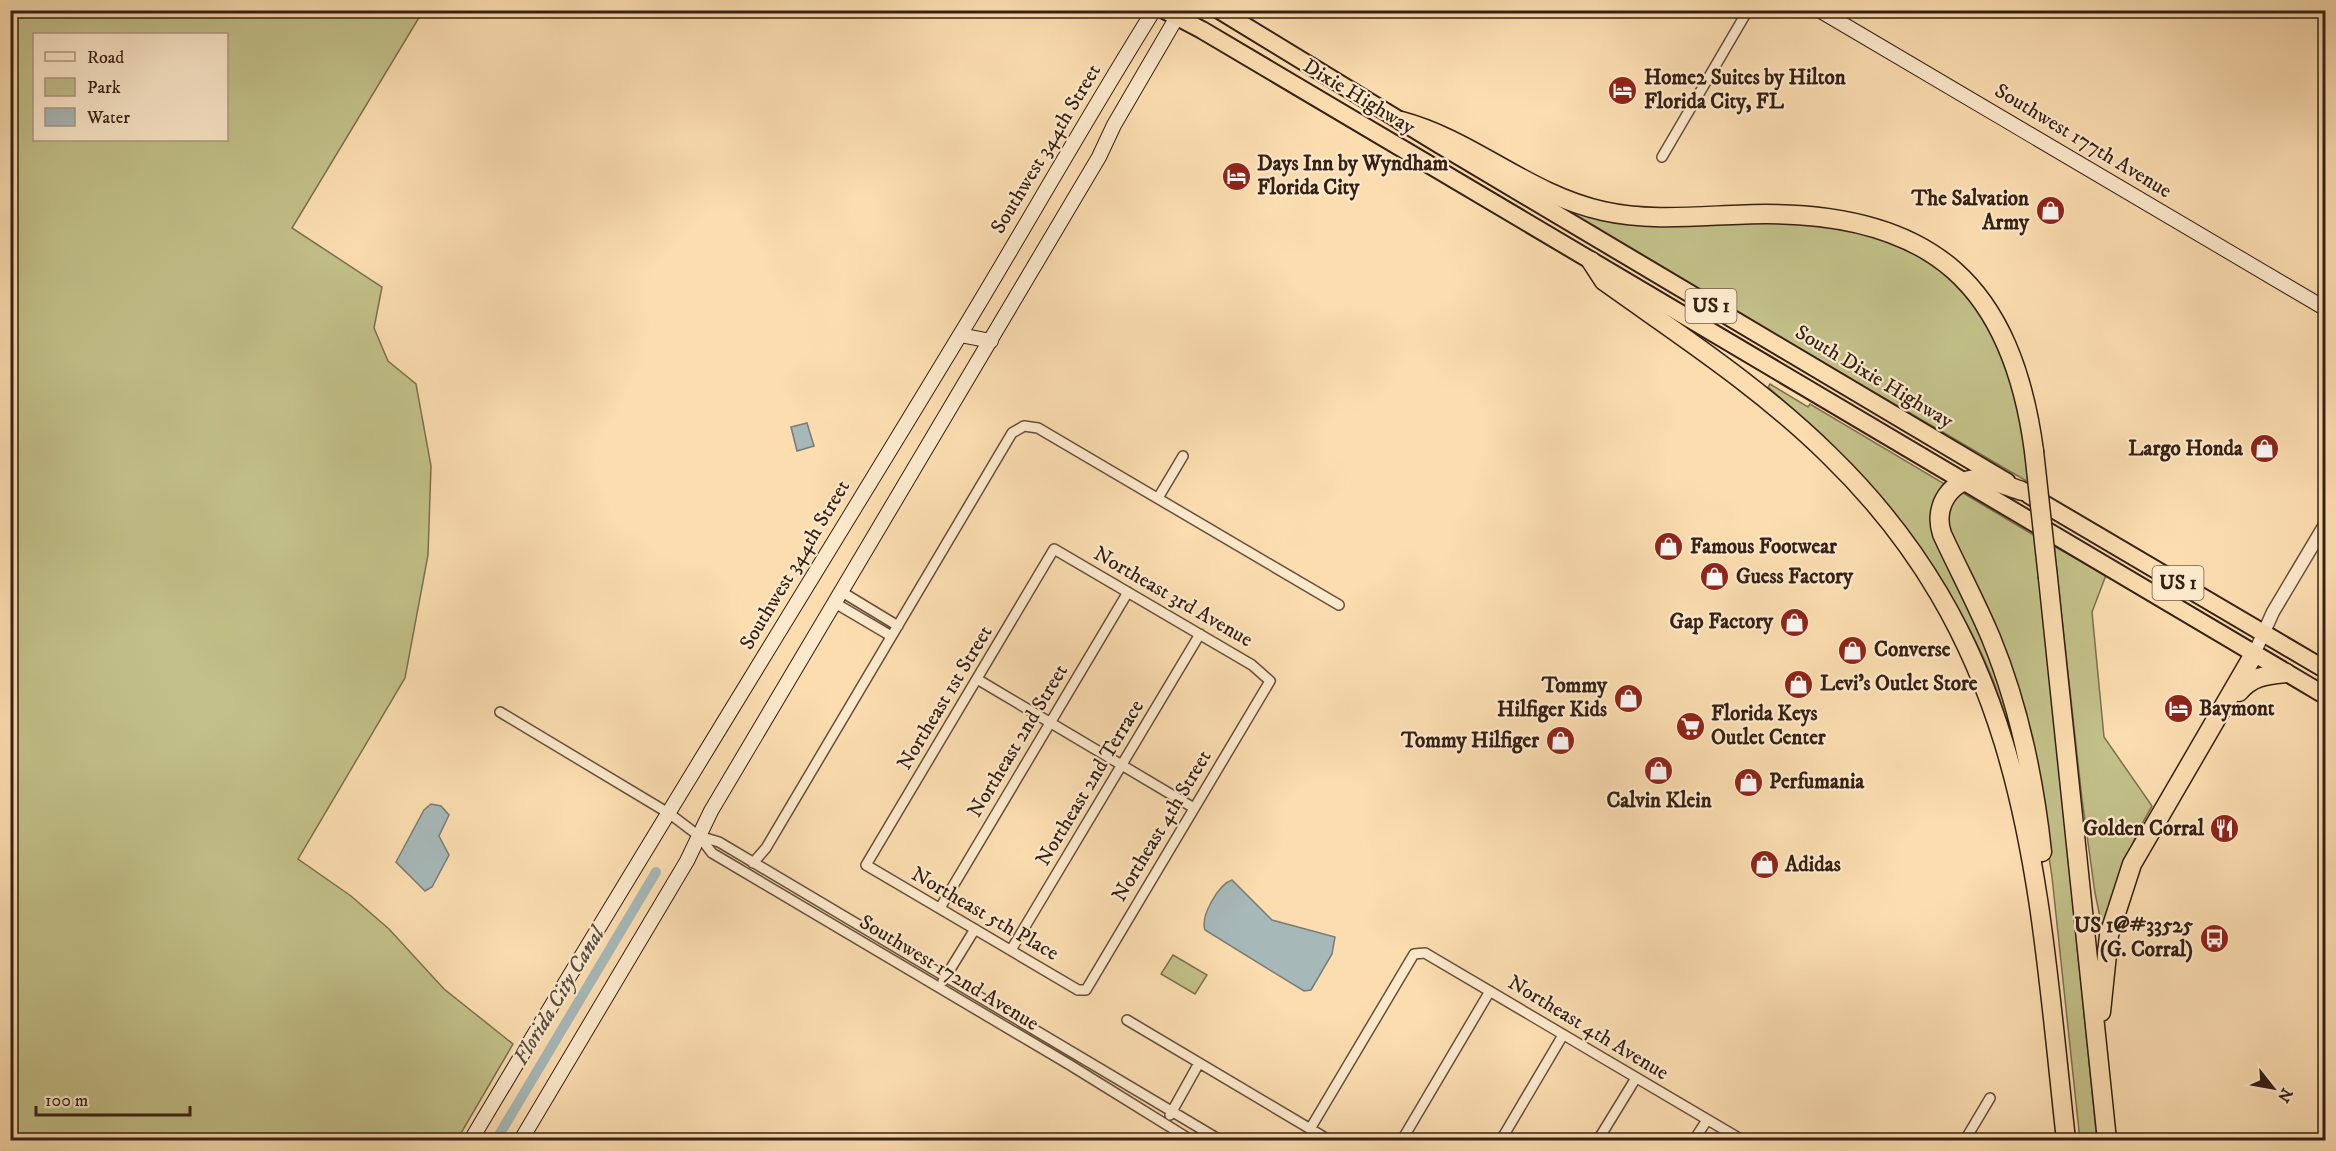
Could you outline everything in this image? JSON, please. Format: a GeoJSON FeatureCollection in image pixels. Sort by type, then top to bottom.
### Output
{"type":"FeatureCollection","features":[{"type":"Feature","properties":{"kind":"highway","name":"Dixie Highway"},"geometry":{"type":"LineString","coordinates":[[1219,10],[1401,121]]}},
{"type":"Feature","properties":{"kind":"highway","name":"Dixie Highway"},"geometry":{"type":"LineString","coordinates":[[1174,13],[1591,261]]}},
{"type":"Feature","properties":{"kind":"highway"},"geometry":{"type":"LineString","coordinates":[[1401,121],[1430,129],[1556,197],[1598,210],[1643,216],[1763,214],[1828,217],[1872,226],[1909,240],[1952,268],[1990,311],[2005,337],[2021,381],[2034,451],[2107,1140]]}},
{"type":"Feature","properties":{"kind":"highway","name":"South Dixie Highway"},"geometry":{"type":"LineString","coordinates":[[1401,121],[2325,670]]}},
{"type":"Feature","properties":{"kind":"highway"},"geometry":{"type":"LineString","coordinates":[[1591,261],[1604,281],[1742,380],[1815,441],[1868,496],[1915,556],[1964,639],[2004,736],[2029,837],[2066,1140]]}},
{"type":"Feature","properties":{"kind":"highway","name":"South Dixie Highway"},"geometry":{"type":"LineString","coordinates":[[1591,261],[2325,696]]}},
{"type":"Feature","properties":{"kind":"highway"},"geometry":{"type":"LineString","coordinates":[[2022,490],[1988,480],[1965,482],[1952,490],[1943,501],[1939,513],[1940,527],[1992,640],[2011,694],[2026,751],[2037,804],[2047,898],[2042,931]]}},
{"type":"Feature","properties":{"kind":"highway"},"geometry":{"type":"LineString","coordinates":[[2096,1040],[2102,1005],[2106,950],[2126,878],[2144,839],[2227,704],[2254,654]]}},
{"type":"Feature","properties":{"kind":"highway"},"geometry":{"type":"LineString","coordinates":[[2227,704],[2254,679],[2286,673]]}},
{"type":"Feature","properties":{"kind":"main road","name":"Southwest 344th Street"},"geometry":{"type":"LineString","coordinates":[[471,1140],[609,909],[670,814],[844,523],[960,335],[1154,10]]}},
{"type":"Feature","properties":{"kind":"main road","name":"Southwest 177th Avenue"},"geometry":{"type":"LineString","coordinates":[[1819,10],[2325,309]]}},
{"type":"Feature","properties":{"kind":"main road"},"geometry":{"type":"LineString","coordinates":[[521,1140],[682,871],[699,836],[838,598],[1099,157],[1174,13]]}},
{"type":"Feature","properties":{"kind":"main road"},"geometry":{"type":"LineString","coordinates":[[960,335],[991,341]]}},
{"type":"Feature","properties":{"kind":"main road"},"geometry":{"type":"LineString","coordinates":[[960,335],[982,356]]}},
{"type":"Feature","properties":{"kind":"street"},"geometry":{"type":"LineString","coordinates":[[1662,157],[1748,10]]}},
{"type":"Feature","properties":{"kind":"street"},"geometry":{"type":"LineString","coordinates":[[753,863],[766,848],[1012,433],[1017,429],[1031,425],[1038,428],[1339,605]]}},
{"type":"Feature","properties":{"kind":"street"},"geometry":{"type":"LineString","coordinates":[[1158,498],[1183,456]]}},
{"type":"Feature","properties":{"kind":"street"},"geometry":{"type":"LineString","coordinates":[[2254,654],[2272,612],[2325,523]]}},
{"type":"Feature","properties":{"kind":"street","name":"Northeast 3rd Avenue"},"geometry":{"type":"LineString","coordinates":[[1054,549],[1262,671],[1270,681]]}},
{"type":"Feature","properties":{"kind":"street","name":"Northeast 1st Street"},"geometry":{"type":"LineString","coordinates":[[866,865],[1054,549]]}},
{"type":"Feature","properties":{"kind":"street","name":"Northeast 2nd Street"},"geometry":{"type":"LineString","coordinates":[[940,908],[1128,592]]}},
{"type":"Feature","properties":{"kind":"street"},"geometry":{"type":"LineString","coordinates":[[838,598],[898,626]]}},
{"type":"Feature","properties":{"kind":"street"},"geometry":{"type":"LineString","coordinates":[[838,598],[891,636]]}},
{"type":"Feature","properties":{"kind":"street","name":"Northeast 2nd Terrace"},"geometry":{"type":"LineString","coordinates":[[1011,950],[1200,634]]}},
{"type":"Feature","properties":{"kind":"street"},"geometry":{"type":"LineString","coordinates":[[977,679],[1194,808]]}},
{"type":"Feature","properties":{"kind":"street","name":"Northeast 4th Street"},"geometry":{"type":"LineString","coordinates":[[1086,990],[1270,681]]}},
{"type":"Feature","properties":{"kind":"street","name":"Southwest 172nd Avenue"},"geometry":{"type":"LineString","coordinates":[[500,712],[670,814],[699,836],[712,853],[1188,1139]]}},
{"type":"Feature","properties":{"kind":"street","name":"Southwest 172nd Avenue"},"geometry":{"type":"LineString","coordinates":[[699,836],[718,842],[1220,1140]]}},
{"type":"Feature","properties":{"kind":"street","name":"Northeast 5th Place"},"geometry":{"type":"LineString","coordinates":[[866,865],[1078,990],[1086,990]]}},
{"type":"Feature","properties":{"kind":"street"},"geometry":{"type":"LineString","coordinates":[[939,988],[975,929]]}},
{"type":"Feature","properties":{"kind":"street","name":"Northeast 4th Avenue"},"geometry":{"type":"LineString","coordinates":[[1310,1129],[1414,954],[1425,953],[1742,1140]]}},
{"type":"Feature","properties":{"kind":"street"},"geometry":{"type":"LineString","coordinates":[[1401,1140],[1490,991]]}},
{"type":"Feature","properties":{"kind":"street"},"geometry":{"type":"LineString","coordinates":[[1127,1020],[1329,1140]]}},
{"type":"Feature","properties":{"kind":"street"},"geometry":{"type":"LineString","coordinates":[[1501,1140],[1563,1035]]}},
{"type":"Feature","properties":{"kind":"street"},"geometry":{"type":"LineString","coordinates":[[1166,1126],[1199,1063]]}},
{"type":"Feature","properties":{"kind":"street"},"geometry":{"type":"LineString","coordinates":[[1598,1140],[1636,1078]]}},
{"type":"Feature","properties":{"kind":"street"},"geometry":{"type":"LineString","coordinates":[[1965,1140],[1990,1098]]}},
{"type":"Feature","properties":{"kind":"street"},"geometry":{"type":"LineString","coordinates":[[1695,1140],[1707,1120]]}},
{"type":"Feature","properties":{"kind":"green space"},"geometry":{"type":"Polygon","coordinates":[[[10,11],[423,11],[292,228],[382,287],[374,328],[388,361],[416,384],[431,466],[428,555],[405,678],[298,859],[351,896],[389,929],[444,989],[513,1044],[457,1140],[11,1140],[10,11]]]}},
{"type":"Feature","properties":{"kind":"green space"},"geometry":{"type":"Polygon","coordinates":[[[1574,209],[1841,224],[1933,261],[1990,322],[2021,413],[2030,483],[1570,215],[1574,209]]]}},
{"type":"Feature","properties":{"kind":"green space"},"geometry":{"type":"Polygon","coordinates":[[[1770,384],[1808,407],[1810,404],[1948,486],[1943,490],[1958,580],[2003,691],[2018,757],[1991,675],[1949,592],[1924,554],[1867,483],[1768,387],[1770,384]]]}},
{"type":"Feature","properties":{"kind":"green space"},"geometry":{"type":"Polygon","coordinates":[[[1958,490],[2035,536],[2097,1140],[2080,1140],[2052,877],[2040,797],[1947,534],[1946,509],[1958,490]]]}},
{"type":"Feature","properties":{"kind":"green space"},"geometry":{"type":"Polygon","coordinates":[[[2054,546],[2106,575],[2092,612],[2104,737],[2152,806],[2122,869],[2104,936],[2095,893],[2082,799],[2054,546]]]}},
{"type":"Feature","properties":{"kind":"green space"},"geometry":{"type":"Polygon","coordinates":[[[1173,955],[1207,975],[1195,994],[1161,974],[1173,955]]]}},
{"type":"Feature","properties":{"kind":"water"},"geometry":{"type":"Polygon","coordinates":[[[807,423],[814,446],[797,451],[791,427],[807,423]]]}},
{"type":"Feature","properties":{"kind":"water"},"geometry":{"type":"Polygon","coordinates":[[[431,804],[441,806],[449,815],[439,836],[449,855],[432,887],[425,891],[396,862],[424,810],[431,804]]]}},
{"type":"Feature","properties":{"kind":"water"},"geometry":{"type":"Polygon","coordinates":[[[1232,880],[1272,920],[1335,937],[1332,954],[1311,990],[1304,991],[1205,930],[1205,917],[1212,901],[1216,894],[1232,880]]]}},
{"type":"Feature","properties":{"kind":"waterway","name":"Florida City Canal"},"geometry":{"type":"LineString","coordinates":[[496,1140],[656,872]]}},
{"type":"Feature","properties":{"kind":"place","name":"Home2 Suites by Hilton Florida City, FL"},"geometry":{"type":"Point","coordinates":[1623,90]}},
{"type":"Feature","properties":{"kind":"place","name":"Days Inn by Wyndham Florida City"},"geometry":{"type":"Point","coordinates":[1236,176]}},
{"type":"Feature","properties":{"kind":"place","name":"The Salvation Army"},"geometry":{"type":"Point","coordinates":[2050,211]}},
{"type":"Feature","properties":{"kind":"place","name":"Largo Honda"},"geometry":{"type":"Point","coordinates":[2264,449]}},
{"type":"Feature","properties":{"kind":"place","name":"Famous Footwear"},"geometry":{"type":"Point","coordinates":[1669,547]}},
{"type":"Feature","properties":{"kind":"place","name":"Guess Factory"},"geometry":{"type":"Point","coordinates":[1715,577]}},
{"type":"Feature","properties":{"kind":"place","name":"Gap Factory"},"geometry":{"type":"Point","coordinates":[1794,622]}},
{"type":"Feature","properties":{"kind":"place","name":"Converse"},"geometry":{"type":"Point","coordinates":[1853,650]}},
{"type":"Feature","properties":{"kind":"place","name":"Levi's Outlet Store"},"geometry":{"type":"Point","coordinates":[1799,684]}},
{"type":"Feature","properties":{"kind":"place","name":"Tommy Hilfiger Kids"},"geometry":{"type":"Point","coordinates":[1628,698]}},
{"type":"Feature","properties":{"kind":"place","name":"Baymont"},"geometry":{"type":"Point","coordinates":[2178,709]}},
{"type":"Feature","properties":{"kind":"place","name":"Florida Keys Outlet Center"},"geometry":{"type":"Point","coordinates":[1690,726]}},
{"type":"Feature","properties":{"kind":"place","name":"Tommy Hilfiger"},"geometry":{"type":"Point","coordinates":[1560,741]}},
{"type":"Feature","properties":{"kind":"place","name":"Calvin Klein"},"geometry":{"type":"Point","coordinates":[1659,770]}},
{"type":"Feature","properties":{"kind":"place","name":"Perfumania"},"geometry":{"type":"Point","coordinates":[1748,782]}},
{"type":"Feature","properties":{"kind":"place","name":"Golden Corral"},"geometry":{"type":"Point","coordinates":[2225,829]}},
{"type":"Feature","properties":{"kind":"place","name":"Adidas"},"geometry":{"type":"Point","coordinates":[1764,865]}},
{"type":"Feature","properties":{"kind":"place","name":"US 1@#33525 (G. Corral)"},"geometry":{"type":"Point","coordinates":[2214,938]}}]}
